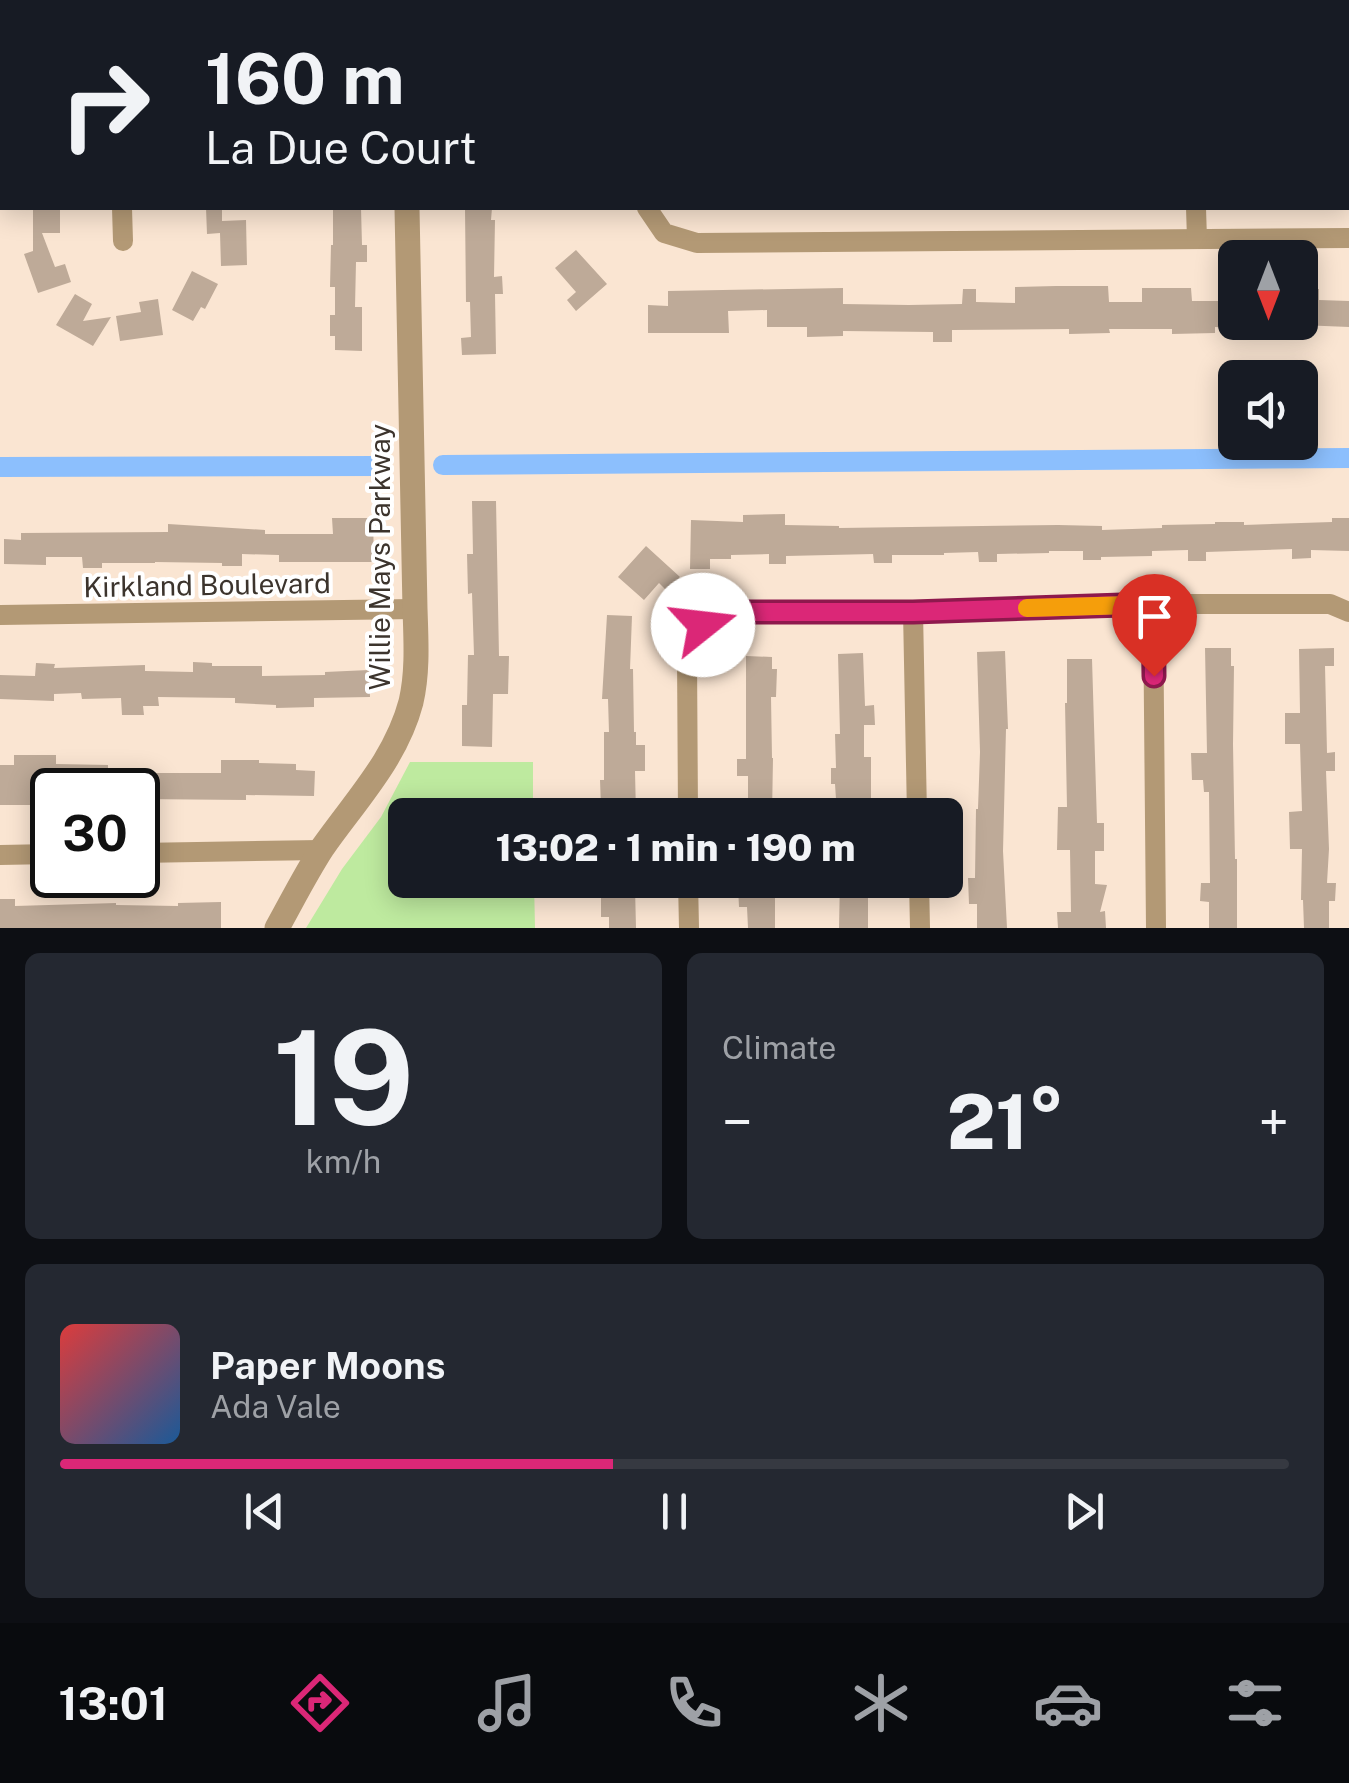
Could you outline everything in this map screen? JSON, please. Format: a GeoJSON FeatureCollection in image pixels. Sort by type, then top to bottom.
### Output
{"type":"FeatureCollection","features":[{"type":"Feature","properties":{"kind":"street"},"geometry":{"type":"LineString","coordinates":[[122,210],[123,241]]}},
{"type":"Feature","properties":{"kind":"street","name":"Willie Mays Parkway"},"geometry":{"type":"LineString","coordinates":[[277,928],[322,850],[382,768],[400,736],[411,700],[416,667],[416,609],[407,210]]}},
{"type":"Feature","properties":{"kind":"street"},"geometry":{"type":"LineString","coordinates":[[648,210],[664,233],[697,244],[1349,238]]}},
{"type":"Feature","properties":{"kind":"street"},"geometry":{"type":"LineString","coordinates":[[1196,210],[1197,239]]}},
{"type":"Feature","properties":{"kind":"street"},"geometry":{"type":"LineString","coordinates":[[688,798],[687,655],[703,625],[734,612],[913,612],[1153,604],[1340,608]]}},
{"type":"Feature","properties":{"kind":"street"},"geometry":{"type":"LineString","coordinates":[[1153,604],[1156,928]]}},
{"type":"Feature","properties":{"kind":"street","name":"Kirkland Boulevard"},"geometry":{"type":"LineString","coordinates":[[0,615],[416,609]]}},
{"type":"Feature","properties":{"kind":"street"},"geometry":{"type":"LineString","coordinates":[[913,612],[917,798]]}},
{"type":"Feature","properties":{"kind":"street"},"geometry":{"type":"LineString","coordinates":[[160,852],[322,850]]}},
{"type":"Feature","properties":{"kind":"street"},"geometry":{"type":"LineString","coordinates":[[0,854],[30,854]]}},
{"type":"Feature","properties":{"kind":"street"},"geometry":{"type":"LineString","coordinates":[[688,898],[689,928]]}},
{"type":"Feature","properties":{"kind":"street"},"geometry":{"type":"LineString","coordinates":[[919,898],[920,928]]}},
{"type":"Feature","properties":{"kind":"green space"},"geometry":{"type":"Polygon","coordinates":[[[410,762],[533,762],[533,798],[391,798],[410,762]]]}},
{"type":"Feature","properties":{"kind":"green space"},"geometry":{"type":"Polygon","coordinates":[[[388,804],[388,898],[534,898],[535,928],[306,928],[342,869],[388,804]]]}},
{"type":"Feature","properties":{"kind":"building"},"geometry":{"type":"Polygon","coordinates":[[[33,210],[60,210],[60,233],[42,233],[55,267],[65,264],[71,282],[38,293],[24,254],[33,251],[33,210]]]}},
{"type":"Feature","properties":{"kind":"building"},"geometry":{"type":"Polygon","coordinates":[[[206,210],[222,210],[222,221],[246,220],[247,265],[221,266],[220,233],[207,234],[206,210]]]}},
{"type":"Feature","properties":{"kind":"building"},"geometry":{"type":"Polygon","coordinates":[[[333,210],[361,210],[362,245],[367,245],[367,262],[356,262],[355,307],[362,307],[362,351],[335,350],[335,336],[330,336],[330,315],[335,315],[335,287],[330,287],[333,210]]]}},
{"type":"Feature","properties":{"kind":"building"},"geometry":{"type":"Polygon","coordinates":[[[465,210],[492,210],[494,277],[502,276],[503,294],[495,294],[496,354],[462,355],[461,338],[471,337],[470,302],[466,302],[465,210]]]}},
{"type":"Feature","properties":{"kind":"building"},"geometry":{"type":"Polygon","coordinates":[[[576,250],[607,284],[576,311],[567,300],[576,292],[555,268],[576,250]]]}},
{"type":"Feature","properties":{"kind":"building"},"geometry":{"type":"Polygon","coordinates":[[[192,271],[218,284],[205,309],[201,307],[193,321],[172,310],[192,271]]]}},
{"type":"Feature","properties":{"kind":"building"},"geometry":{"type":"Polygon","coordinates":[[[1108,286],[1109,302],[1142,302],[1142,288],[1191,288],[1192,301],[1218,301],[1218,327],[1215,333],[1172,334],[1172,329],[1109,329],[1110,333],[1069,334],[1069,329],[952,330],[952,342],[933,342],[933,332],[843,331],[843,336],[807,337],[807,327],[767,327],[767,310],[728,311],[729,333],[648,333],[648,305],[668,306],[668,291],[843,288],[843,304],[909,305],[962,304],[963,289],[976,289],[976,302],[1015,303],[1015,287],[1108,286]]]}},
{"type":"Feature","properties":{"kind":"building"},"geometry":{"type":"Polygon","coordinates":[[[1318,289],[1319,300],[1349,301],[1349,327],[1318,326],[1318,289]]]}},
{"type":"Feature","properties":{"kind":"building"},"geometry":{"type":"Polygon","coordinates":[[[75,294],[92,304],[83,321],[111,317],[93,346],[56,325],[75,294]]]}},
{"type":"Feature","properties":{"kind":"building"},"geometry":{"type":"Polygon","coordinates":[[[158,299],[163,335],[120,341],[116,316],[141,312],[139,302],[158,299]]]}},
{"type":"Feature","properties":{"kind":"building"},"geometry":{"type":"Polygon","coordinates":[[[472,501],[496,501],[499,656],[509,656],[508,694],[493,694],[492,747],[462,746],[468,655],[474,655],[467,554],[473,554],[472,501]]]}},
{"type":"Feature","properties":{"kind":"building"},"geometry":{"type":"Polygon","coordinates":[[[785,514],[785,525],[839,528],[1058,525],[1102,526],[1102,530],[1215,522],[1332,522],[1332,518],[1349,518],[1349,551],[1311,550],[1311,558],[1292,559],[1292,549],[1206,552],[1206,561],[1188,561],[1188,550],[1152,551],[1152,556],[1101,560],[1083,560],[1083,551],[997,554],[997,562],[979,562],[978,552],[892,555],[892,563],[874,563],[873,554],[786,556],[786,564],[769,564],[769,554],[731,555],[731,559],[710,559],[710,569],[690,569],[691,520],[743,522],[743,515],[785,514]]]}},
{"type":"Feature","properties":{"kind":"building"},"geometry":{"type":"Polygon","coordinates":[[[332,518],[373,518],[374,562],[279,562],[279,555],[242,554],[242,566],[155,562],[102,563],[102,568],[83,568],[82,557],[46,557],[46,565],[4,564],[4,539],[21,540],[21,533],[168,532],[168,524],[265,530],[265,534],[333,534],[332,518]]]}},
{"type":"Feature","properties":{"kind":"building"},"geometry":{"type":"Polygon","coordinates":[[[646,546],[680,577],[667,591],[659,583],[644,600],[618,577],[646,546]]]}},
{"type":"Feature","properties":{"kind":"building"},"geometry":{"type":"Polygon","coordinates":[[[607,615],[632,616],[634,732],[636,745],[645,745],[645,771],[635,771],[636,798],[601,798],[604,732],[609,732],[608,699],[602,699],[607,615]]]}},
{"type":"Feature","properties":{"kind":"building"},"geometry":{"type":"Polygon","coordinates":[[[1205,648],[1231,648],[1234,666],[1237,928],[1209,928],[1209,902],[1200,901],[1201,883],[1210,883],[1209,792],[1204,792],[1203,780],[1192,780],[1191,753],[1207,753],[1205,648]]]}},
{"type":"Feature","properties":{"kind":"building"},"geometry":{"type":"Polygon","coordinates":[[[1334,648],[1334,666],[1325,666],[1327,753],[1335,752],[1335,771],[1326,771],[1327,883],[1336,883],[1335,901],[1329,901],[1329,928],[1304,928],[1302,849],[1290,849],[1289,812],[1302,811],[1300,744],[1285,744],[1285,713],[1300,713],[1299,649],[1334,648]]]}},
{"type":"Feature","properties":{"kind":"building"},"geometry":{"type":"Polygon","coordinates":[[[1005,651],[1008,729],[1003,851],[1007,928],[977,928],[977,904],[969,904],[968,878],[975,878],[978,809],[977,652],[1005,651]]]}},
{"type":"Feature","properties":{"kind":"building"},"geometry":{"type":"Polygon","coordinates":[[[863,653],[865,706],[874,705],[875,725],[864,725],[864,757],[871,757],[871,798],[836,798],[835,784],[831,784],[831,768],[836,768],[835,734],[840,734],[838,654],[863,653]]]}},
{"type":"Feature","properties":{"kind":"building"},"geometry":{"type":"Polygon","coordinates":[[[746,656],[772,657],[772,669],[777,669],[776,697],[771,697],[772,798],[748,798],[748,776],[737,776],[737,759],[746,759],[746,656]]]}},
{"type":"Feature","properties":{"kind":"building"},"geometry":{"type":"Polygon","coordinates":[[[1067,659],[1092,659],[1097,823],[1104,823],[1104,851],[1095,851],[1095,884],[1107,885],[1100,912],[1105,911],[1106,928],[1058,928],[1057,912],[1071,912],[1070,850],[1057,850],[1058,807],[1067,807],[1067,659]]]}},
{"type":"Feature","properties":{"kind":"building"},"geometry":{"type":"Polygon","coordinates":[[[193,662],[262,666],[262,676],[369,670],[370,697],[314,698],[314,707],[276,708],[235,703],[235,698],[158,697],[159,706],[143,706],[144,715],[122,715],[121,698],[82,699],[81,693],[54,694],[54,701],[0,699],[0,675],[35,676],[36,663],[55,664],[54,668],[145,665],[145,671],[193,672],[193,662]]]}},
{"type":"Feature","properties":{"kind":"building"},"geometry":{"type":"Polygon","coordinates":[[[14,755],[56,755],[56,764],[108,768],[30,768],[30,805],[0,805],[0,765],[14,765],[14,755]]]}},
{"type":"Feature","properties":{"kind":"building"},"geometry":{"type":"Polygon","coordinates":[[[221,760],[296,764],[296,770],[315,771],[314,796],[246,795],[246,800],[160,799],[160,773],[221,773],[221,760]]]}},
{"type":"Feature","properties":{"kind":"building"},"geometry":{"type":"Polygon","coordinates":[[[601,898],[635,898],[636,928],[609,928],[609,917],[601,917],[601,898]]]}},
{"type":"Feature","properties":{"kind":"building"},"geometry":{"type":"Polygon","coordinates":[[[739,898],[775,898],[775,928],[748,928],[747,907],[739,907],[739,898]]]}},
{"type":"Feature","properties":{"kind":"building"},"geometry":{"type":"Polygon","coordinates":[[[840,898],[868,898],[868,928],[839,928],[840,898]]]}},
{"type":"Feature","properties":{"kind":"building"},"geometry":{"type":"Polygon","coordinates":[[[0,899],[15,899],[15,906],[178,906],[221,902],[221,928],[0,928],[0,899]]]}},
{"type":"Feature","properties":{"kind":"waterway"},"geometry":{"type":"LineString","coordinates":[[443,465],[1349,458]]}},
{"type":"Feature","properties":{"kind":"waterway"},"geometry":{"type":"LineString","coordinates":[[0,467],[382,466]]}},
{"type":"Feature","properties":{"kind":"slow traffic"},"geometry":{"type":"LineString","coordinates":[[1027,608],[1132,605]]}},
{"type":"Feature","properties":{"kind":"route"},"geometry":{"type":"LineString","coordinates":[[703,625],[734,612],[913,612],[1153,604],[1154,676]]}}]}
